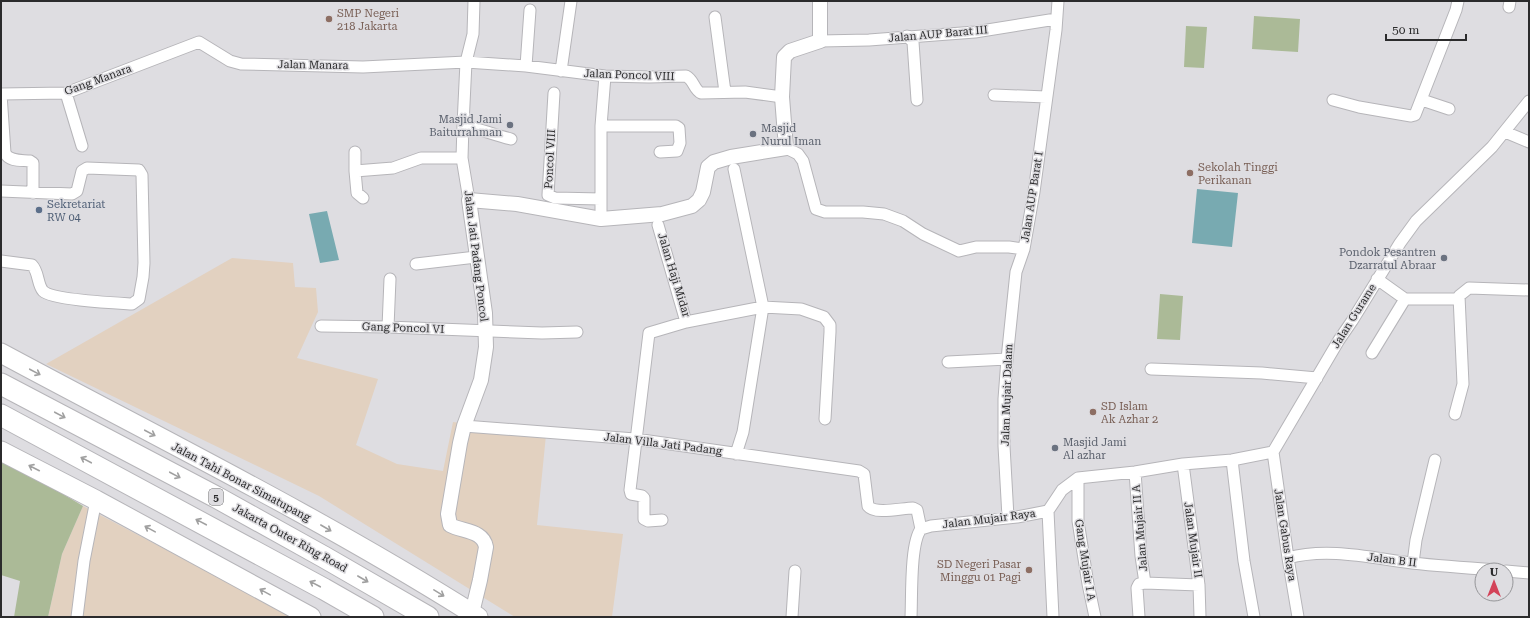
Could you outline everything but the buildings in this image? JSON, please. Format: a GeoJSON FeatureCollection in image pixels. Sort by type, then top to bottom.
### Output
{"type":"FeatureCollection","features":[{"type":"Feature","properties":{"kind":"highway","name":"Jalan Tahi Bonar Simatupang"},"geometry":{"type":"LineString","coordinates":[[1,353],[320,524],[413,577],[475,615]]}},
{"type":"Feature","properties":{"kind":"highway","name":"Jakarta Outer Ring Road"},"geometry":{"type":"LineString","coordinates":[[1,384],[222,500],[428,617]]}},
{"type":"Feature","properties":{"kind":"highway"},"geometry":{"type":"LineString","coordinates":[[1,415],[373,617]]}},
{"type":"Feature","properties":{"kind":"highway"},"geometry":{"type":"LineString","coordinates":[[1,451],[96,500],[311,617]]}},
{"type":"Feature","properties":{"kind":"street","name":"Jalan Jati Padang Poncol"},"geometry":{"type":"LineString","coordinates":[[474,1],[473,34],[466,62],[462,158],[476,257],[483,294],[486,347],[481,380],[464,426],[448,514],[450,525],[476,534],[485,541],[486,547],[475,615]]}},
{"type":"Feature","properties":{"kind":"street"},"geometry":{"type":"LineString","coordinates":[[561,71],[571,1]]}},
{"type":"Feature","properties":{"kind":"street"},"geometry":{"type":"LineString","coordinates":[[469,200],[517,204],[601,219],[662,214],[692,206],[699,200],[703,192],[708,167],[711,164],[718,160],[786,148],[782,97],[784,59],[786,54],[790,51],[820,41],[820,1]]}},
{"type":"Feature","properties":{"kind":"street","name":"Jalan AUP Barat I"},"geometry":{"type":"LineString","coordinates":[[786,148],[798,154],[803,161],[816,209],[820,211],[884,214],[903,221],[923,234],[959,251],[976,247],[1009,247],[1024,249],[1034,192],[1056,30],[1058,1]]}},
{"type":"Feature","properties":{"kind":"street"},"geometry":{"type":"LineString","coordinates":[[1333,100],[1359,107],[1411,116],[1417,113],[1456,10],[1458,1]]}},
{"type":"Feature","properties":{"kind":"street"},"geometry":{"type":"LineString","coordinates":[[526,66],[530,10]]}},
{"type":"Feature","properties":{"kind":"street"},"geometry":{"type":"LineString","coordinates":[[715,17],[725,92]]}},
{"type":"Feature","properties":{"kind":"street","name":"Jalan AUP Barat III"},"geometry":{"type":"LineString","coordinates":[[820,41],[869,40],[974,32],[1056,19]]}},
{"type":"Feature","properties":{"kind":"street"},"geometry":{"type":"LineString","coordinates":[[907,36],[913,42],[917,100]]}},
{"type":"Feature","properties":{"kind":"street","name":"Jalan Manara"},"geometry":{"type":"LineString","coordinates":[[168,54],[200,42],[230,61],[241,64],[363,67],[466,62]]}},
{"type":"Feature","properties":{"kind":"street","name":"Gang Manara"},"geometry":{"type":"LineString","coordinates":[[1,94],[66,93],[168,54]]}},
{"type":"Feature","properties":{"kind":"street","name":"Jalan Poncol VIII"},"geometry":{"type":"LineString","coordinates":[[466,62],[526,66],[605,76],[686,76],[691,79],[697,91],[701,93],[762,93],[782,97]]}},
{"type":"Feature","properties":{"kind":"street"},"geometry":{"type":"LineString","coordinates":[[601,219],[601,126],[605,76]]}},
{"type":"Feature","properties":{"kind":"street"},"geometry":{"type":"LineString","coordinates":[[66,93],[82,146]]}},
{"type":"Feature","properties":{"kind":"street","name":"Poncol VIII"},"geometry":{"type":"LineString","coordinates":[[554,93],[548,195],[555,198],[601,199]]}},
{"type":"Feature","properties":{"kind":"street"},"geometry":{"type":"LineString","coordinates":[[1,94],[5,153],[10,159],[30,161],[33,163],[33,193]]}},
{"type":"Feature","properties":{"kind":"street"},"geometry":{"type":"LineString","coordinates":[[994,95],[1046,97]]}},
{"type":"Feature","properties":{"kind":"street"},"geometry":{"type":"LineString","coordinates":[[1422,100],[1448,109]]}},
{"type":"Feature","properties":{"kind":"street","name":"Jalan Gurame"},"geometry":{"type":"LineString","coordinates":[[1273,452],[1339,340],[1381,282],[1416,221],[1507,132],[1529,101]]}},
{"type":"Feature","properties":{"kind":"street"},"geometry":{"type":"LineString","coordinates":[[463,125],[511,139]]}},
{"type":"Feature","properties":{"kind":"street"},"geometry":{"type":"LineString","coordinates":[[601,126],[676,126],[679,128],[679,147],[677,152],[660,152]]}},
{"type":"Feature","properties":{"kind":"street"},"geometry":{"type":"LineString","coordinates":[[1507,132],[1529,142]]}},
{"type":"Feature","properties":{"kind":"street"},"geometry":{"type":"LineString","coordinates":[[355,152],[357,193],[362,198]]}},
{"type":"Feature","properties":{"kind":"street"},"geometry":{"type":"LineString","coordinates":[[356,171],[393,168],[421,158],[462,158]]}},
{"type":"Feature","properties":{"kind":"street"},"geometry":{"type":"LineString","coordinates":[[1,191],[74,194],[77,191],[81,173],[87,168],[137,170],[140,172],[142,175],[143,277],[139,299],[132,304],[58,297],[42,290],[36,269],[32,265],[1,261]]}},
{"type":"Feature","properties":{"kind":"street"},"geometry":{"type":"LineString","coordinates":[[734,169],[762,307]]}},
{"type":"Feature","properties":{"kind":"street","name":"Jalan Haji Midar"},"geometry":{"type":"LineString","coordinates":[[658,225],[686,322],[762,307],[810,311],[824,317],[830,325],[825,419]]}},
{"type":"Feature","properties":{"kind":"street","name":"Jalan Mujair Dalam"},"geometry":{"type":"LineString","coordinates":[[1008,518],[1004,446],[1004,399],[1016,272],[1024,249]]}},
{"type":"Feature","properties":{"kind":"street"},"geometry":{"type":"LineString","coordinates":[[416,264],[476,257]]}},
{"type":"Feature","properties":{"kind":"street"},"geometry":{"type":"LineString","coordinates":[[388,327],[390,279]]}},
{"type":"Feature","properties":{"kind":"street"},"geometry":{"type":"LineString","coordinates":[[1381,282],[1402,296],[1459,299]]}},
{"type":"Feature","properties":{"kind":"street"},"geometry":{"type":"LineString","coordinates":[[1455,414],[1463,384],[1460,296],[1469,288],[1529,290]]}},
{"type":"Feature","properties":{"kind":"street"},"geometry":{"type":"LineString","coordinates":[[1372,353],[1402,296]]}},
{"type":"Feature","properties":{"kind":"street","name":"Jalan Villa Jati Padang"},"geometry":{"type":"LineString","coordinates":[[464,426],[635,439],[736,454],[743,432],[762,307]]}},
{"type":"Feature","properties":{"kind":"street"},"geometry":{"type":"LineString","coordinates":[[662,520],[648,521],[644,519],[644,498],[642,496],[631,494],[630,491],[635,439],[648,333],[686,322]]}},
{"type":"Feature","properties":{"kind":"street","name":"Gang Poncol VI"},"geometry":{"type":"LineString","coordinates":[[322,326],[542,333],[577,332]]}},
{"type":"Feature","properties":{"kind":"street"},"geometry":{"type":"LineString","coordinates":[[948,362],[1007,359]]}},
{"type":"Feature","properties":{"kind":"street"},"geometry":{"type":"LineString","coordinates":[[1151,369],[1262,373],[1317,378]]}},
{"type":"Feature","properties":{"kind":"street"},"geometry":{"type":"LineString","coordinates":[[1078,478],[1135,472],[1183,464],[1232,460],[1273,452]]}},
{"type":"Feature","properties":{"kind":"street","name":"Jalan Gabus Raya"},"geometry":{"type":"LineString","coordinates":[[1273,452],[1298,617]]}},
{"type":"Feature","properties":{"kind":"street"},"geometry":{"type":"LineString","coordinates":[[736,454],[861,472],[864,474],[868,506],[870,509],[876,511],[913,508],[917,510],[921,529],[917,536],[914,557],[911,617]]}},
{"type":"Feature","properties":{"kind":"street"},"geometry":{"type":"LineString","coordinates":[[1232,460],[1244,561],[1254,617]]}},
{"type":"Feature","properties":{"kind":"street"},"geometry":{"type":"LineString","coordinates":[[1414,563],[1416,540],[1435,460]]}},
{"type":"Feature","properties":{"kind":"street","name":"Jalan Mujair II"},"geometry":{"type":"LineString","coordinates":[[1183,464],[1199,585],[1200,617]]}},
{"type":"Feature","properties":{"kind":"street","name":"Jalan Mujair II A"},"geometry":{"type":"LineString","coordinates":[[1135,472],[1141,556],[1145,583]]}},
{"type":"Feature","properties":{"kind":"street","name":"Jalan Mujair Raya"},"geometry":{"type":"LineString","coordinates":[[921,529],[931,526],[1008,518],[1048,511],[1062,490],[1078,478]]}},
{"type":"Feature","properties":{"kind":"street","name":"Gang Mujair I A"},"geometry":{"type":"LineString","coordinates":[[1078,478],[1078,521],[1095,617]]}},
{"type":"Feature","properties":{"kind":"street"},"geometry":{"type":"LineString","coordinates":[[76,617],[84,561],[96,500]]}},
{"type":"Feature","properties":{"kind":"street"},"geometry":{"type":"LineString","coordinates":[[1048,511],[1053,617]]}},
{"type":"Feature","properties":{"kind":"street","name":"Jalan B II"},"geometry":{"type":"LineString","coordinates":[[1290,557],[1314,554],[1351,555],[1414,563],[1474,568]]}},
{"type":"Feature","properties":{"kind":"street"},"geometry":{"type":"LineString","coordinates":[[792,617],[795,571]]}},
{"type":"Feature","properties":{"kind":"street"},"geometry":{"type":"LineString","coordinates":[[1514,572],[1529,573]]}},
{"type":"Feature","properties":{"kind":"street"},"geometry":{"type":"LineString","coordinates":[[1139,617],[1137,588],[1139,584],[1199,585]]}},
{"type":"Feature","properties":{"kind":"shaded area"},"geometry":{"type":"Polygon","coordinates":[[[232,258],[293,263],[295,287],[316,288],[318,312],[297,358],[378,379],[356,445],[397,464],[443,471],[453,422],[546,435],[537,525],[623,534],[612,617],[515,617],[319,496],[46,364],[232,258]]]}},
{"type":"Feature","properties":{"kind":"shaded area"},"geometry":{"type":"Polygon","coordinates":[[[83,506],[294,617],[48,617],[62,554],[83,506]]]}},
{"type":"Feature","properties":{"kind":"green space"},"geometry":{"type":"Polygon","coordinates":[[[1254,16],[1300,19],[1298,52],[1252,49],[1254,16]]]}},
{"type":"Feature","properties":{"kind":"green space"},"geometry":{"type":"Polygon","coordinates":[[[1186,26],[1207,27],[1204,68],[1184,67],[1186,26]]]}},
{"type":"Feature","properties":{"kind":"green space"},"geometry":{"type":"Polygon","coordinates":[[[1160,294],[1183,296],[1180,340],[1157,339],[1160,294]]]}},
{"type":"Feature","properties":{"kind":"green space"},"geometry":{"type":"Polygon","coordinates":[[[1,457],[83,506],[62,554],[48,617],[14,617],[20,581],[1,575],[1,457]]]}},
{"type":"Feature","properties":{"kind":"water"},"geometry":{"type":"Polygon","coordinates":[[[1197,189],[1238,193],[1232,247],[1192,243],[1197,189]]]}},
{"type":"Feature","properties":{"kind":"water"},"geometry":{"type":"Polygon","coordinates":[[[327,211],[339,260],[320,263],[309,214],[327,211]]]}},
{"type":"Feature","properties":{"kind":"place","name":"SMP Negeri 218 Jakarta"},"geometry":{"type":"Point","coordinates":[329,19]}},
{"type":"Feature","properties":{"kind":"place","name":"Masjid Jami Baiturrahman"},"geometry":{"type":"Point","coordinates":[510,125]}},
{"type":"Feature","properties":{"kind":"place","name":"Masjid Nurul Iman"},"geometry":{"type":"Point","coordinates":[753,134]}},
{"type":"Feature","properties":{"kind":"place","name":"Sekolah Tinggi Perikanan"},"geometry":{"type":"Point","coordinates":[1190,173]}},
{"type":"Feature","properties":{"kind":"place","name":"Sekretariat RW 04"},"geometry":{"type":"Point","coordinates":[39,210]}},
{"type":"Feature","properties":{"kind":"place","name":"Pondok Pesantren Dzarratul Abraar"},"geometry":{"type":"Point","coordinates":[1444,258]}},
{"type":"Feature","properties":{"kind":"place","name":"SD Islam Ak Azhar 2"},"geometry":{"type":"Point","coordinates":[1093,412]}},
{"type":"Feature","properties":{"kind":"place","name":"Masjid Jami Al azhar"},"geometry":{"type":"Point","coordinates":[1055,448]}},
{"type":"Feature","properties":{"kind":"place","name":"SD Negeri Pasar Minggu 01 Pagi"},"geometry":{"type":"Point","coordinates":[1029,570]}}]}
